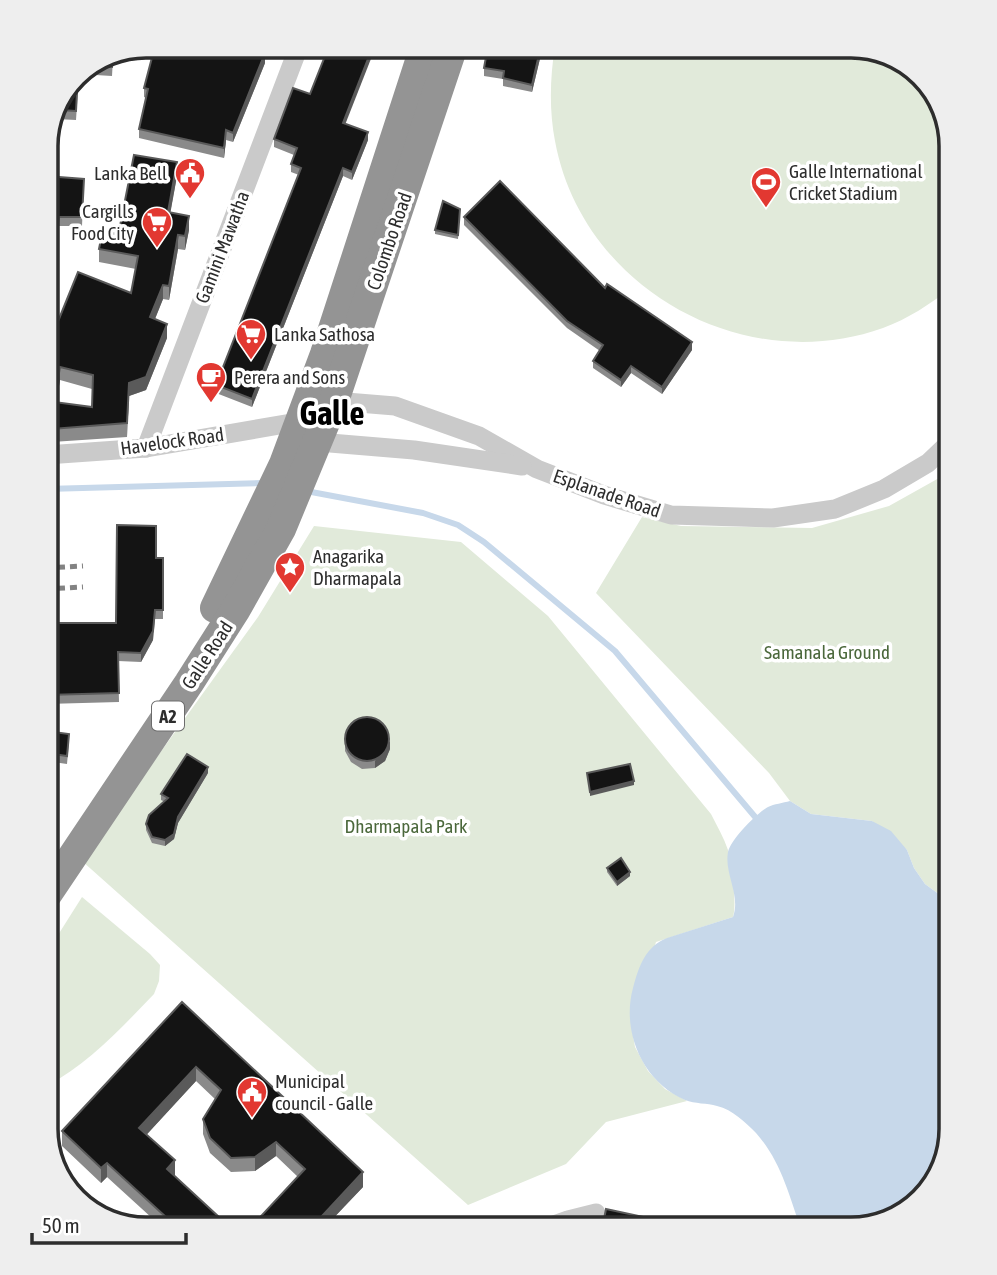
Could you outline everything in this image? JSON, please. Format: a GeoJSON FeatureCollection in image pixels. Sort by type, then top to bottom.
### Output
{"type":"FeatureCollection","features":[{"type":"Feature","properties":{"kind":"highway","name":"Colombo Road"},"geometry":{"type":"LineString","coordinates":[[312,433],[325,354],[421,58]]}},
{"type":"Feature","properties":{"kind":"highway","name":"Colombo Road"},"geometry":{"type":"LineString","coordinates":[[312,433],[334,401],[449,58]]}},
{"type":"Feature","properties":{"kind":"highway","name":"Galle Road"},"geometry":{"type":"LineString","coordinates":[[58,878],[236,608],[269,523],[312,433]]}},
{"type":"Feature","properties":{"kind":"highway","name":"Galle Road"},"geometry":{"type":"LineString","coordinates":[[58,844],[153,705],[269,523]]}},
{"type":"Feature","properties":{"kind":"street","name":"Gamini Mawatha"},"geometry":{"type":"LineString","coordinates":[[146,448],[294,58]]}},
{"type":"Feature","properties":{"kind":"street","name":"Esplanade Road"},"geometry":{"type":"LineString","coordinates":[[334,401],[395,406],[416,413],[479,436],[537,469],[604,495],[671,515],[773,518],[835,509],[884,489],[928,463],[939,452]]}},
{"type":"Feature","properties":{"kind":"street","name":"Havelock Road"},"geometry":{"type":"LineString","coordinates":[[58,454],[312,433]]}},
{"type":"Feature","properties":{"kind":"street","name":"Esplanade Road"},"geometry":{"type":"LineString","coordinates":[[312,433],[537,469]]}},
{"type":"Feature","properties":{"kind":"street"},"geometry":{"type":"LineString","coordinates":[[580,1217],[596,1213]]}},
{"type":"Feature","properties":{"kind":"green space","name":"Galle International Cricket Stadium"},"geometry":{"type":"Polygon","coordinates":[[[554,58],[857,58],[885,64],[917,88],[935,118],[939,146],[939,296],[918,311],[883,328],[830,340],[776,341],[725,330],[677,308],[634,278],[598,239],[571,193],[555,141],[551,82],[554,58]]]}},
{"type":"Feature","properties":{"kind":"green space","name":"Samanala Ground"},"geometry":{"type":"Polygon","coordinates":[[[939,478],[939,894],[925,884],[914,868],[907,850],[872,821],[811,814],[790,801],[769,773],[596,593],[642,517],[681,526],[812,528],[889,506],[939,478]]]}},
{"type":"Feature","properties":{"kind":"green space","name":"Dharmapala Park"},"geometry":{"type":"Polygon","coordinates":[[[314,526],[461,542],[548,616],[711,814],[730,856],[734,894],[733,917],[656,942],[631,1023],[635,1047],[648,1071],[665,1089],[687,1101],[606,1122],[566,1164],[468,1205],[82,861],[258,617],[314,526]]]}},
{"type":"Feature","properties":{"kind":"green space"},"geometry":{"type":"Polygon","coordinates":[[[82,897],[160,965],[159,981],[154,994],[104,1044],[58,1079],[58,935],[82,897]]]}},
{"type":"Feature","properties":{"kind":"water"},"geometry":{"type":"Polygon","coordinates":[[[790,801],[811,814],[872,821],[891,831],[907,850],[914,868],[925,884],[939,894],[939,1129],[936,1152],[927,1173],[909,1195],[890,1208],[874,1214],[851,1217],[797,1217],[778,1167],[756,1133],[728,1110],[685,1100],[670,1092],[647,1068],[633,1038],[630,1005],[633,988],[648,952],[667,938],[733,917],[735,901],[728,868],[728,852],[745,827],[770,806],[790,801]]]}},
{"type":"Feature","properties":{"kind":"building"},"geometry":{"type":"Polygon","coordinates":[[[152,58],[263,58],[233,133],[226,130],[224,148],[139,129],[148,89],[144,88],[152,58]]]}},
{"type":"Feature","properties":{"kind":"building"},"geometry":{"type":"Polygon","coordinates":[[[324,58],[368,58],[343,123],[368,132],[352,172],[343,168],[252,399],[216,385],[301,168],[291,164],[297,148],[274,139],[293,88],[310,94],[324,58]]]}},
{"type":"Feature","properties":{"kind":"building"},"geometry":{"type":"Polygon","coordinates":[[[486,58],[538,58],[532,85],[503,78],[504,71],[484,68],[486,58]]]}},
{"type":"Feature","properties":{"kind":"building"},"geometry":{"type":"Polygon","coordinates":[[[77,92],[76,111],[65,110],[77,92]]]}},
{"type":"Feature","properties":{"kind":"building"},"geometry":{"type":"Polygon","coordinates":[[[134,155],[177,162],[168,212],[189,216],[185,236],[178,235],[169,286],[163,285],[150,317],[167,324],[146,377],[129,383],[127,423],[58,429],[58,403],[92,407],[93,375],[60,367],[58,379],[58,321],[78,272],[131,293],[138,256],[99,249],[103,229],[119,231],[134,155]]]}},
{"type":"Feature","properties":{"kind":"building"},"geometry":{"type":"Polygon","coordinates":[[[58,177],[84,179],[82,217],[59,217],[58,223],[58,177]]]}},
{"type":"Feature","properties":{"kind":"building"},"geometry":{"type":"Polygon","coordinates":[[[500,181],[605,288],[607,284],[692,342],[662,387],[631,366],[621,380],[593,361],[603,345],[567,321],[464,217],[500,181]]]}},
{"type":"Feature","properties":{"kind":"building"},"geometry":{"type":"Polygon","coordinates":[[[443,201],[460,209],[458,235],[435,230],[443,201]]]}},
{"type":"Feature","properties":{"kind":"building"},"geometry":{"type":"Polygon","coordinates":[[[117,525],[156,526],[156,558],[163,558],[163,610],[155,610],[153,631],[141,653],[118,652],[119,693],[58,695],[58,623],[116,623],[117,525]]]}},
{"type":"Feature","properties":{"kind":"building"},"geometry":{"type":"Polygon","coordinates":[[[367,717],[376,718],[383,723],[388,730],[388,748],[383,755],[376,760],[367,761],[358,760],[351,755],[346,748],[345,739],[346,730],[351,723],[358,718],[367,717]]]}},
{"type":"Feature","properties":{"kind":"building"},"geometry":{"type":"Polygon","coordinates":[[[58,733],[69,734],[67,756],[58,755],[58,733]]]}},
{"type":"Feature","properties":{"kind":"building"},"geometry":{"type":"Polygon","coordinates":[[[187,754],[208,767],[178,817],[174,834],[165,840],[152,837],[146,824],[149,815],[168,798],[161,794],[187,754]]]}},
{"type":"Feature","properties":{"kind":"building"},"geometry":{"type":"Polygon","coordinates":[[[630,764],[634,781],[590,792],[587,773],[630,764]]]}},
{"type":"Feature","properties":{"kind":"building"},"geometry":{"type":"Polygon","coordinates":[[[621,858],[630,872],[617,882],[607,868],[621,858]]]}},
{"type":"Feature","properties":{"kind":"building","name":"Municipal council - Galle"},"geometry":{"type":"Polygon","coordinates":[[[182,1002],[363,1172],[321,1217],[260,1217],[305,1169],[276,1142],[255,1157],[231,1158],[210,1138],[203,1119],[221,1090],[196,1067],[139,1128],[175,1160],[167,1169],[219,1217],[166,1217],[107,1163],[101,1168],[62,1131],[182,1002]]]}},
{"type":"Feature","properties":{"kind":"building"},"geometry":{"type":"Polygon","coordinates":[[[606,1209],[643,1217],[604,1217],[606,1209]]]}},
{"type":"Feature","properties":{"kind":"waterway"},"geometry":{"type":"LineString","coordinates":[[58,489],[264,483]]}},
{"type":"Feature","properties":{"kind":"waterway"},"geometry":{"type":"LineString","coordinates":[[306,491],[423,513],[458,525],[484,542],[615,651],[756,818]]}},
{"type":"Feature","properties":{"kind":"railway"},"geometry":{"type":"LineString","coordinates":[[58,567],[83,566]]}},
{"type":"Feature","properties":{"kind":"railway"},"geometry":{"type":"LineString","coordinates":[[58,588],[83,587]]}},
{"type":"Feature","properties":{"kind":"place","name":"Lanka Bell"},"geometry":{"type":"Point","coordinates":[190,200]}},
{"type":"Feature","properties":{"kind":"place","name":"Galle International Cricket Stadium"},"geometry":{"type":"Point","coordinates":[766,209]}},
{"type":"Feature","properties":{"kind":"place","name":"Cargills Food City"},"geometry":{"type":"Point","coordinates":[157,249]}},
{"type":"Feature","properties":{"kind":"place","name":"Lanka Sathosa"},"geometry":{"type":"Point","coordinates":[251,361]}},
{"type":"Feature","properties":{"kind":"place","name":"Perera and Sons"},"geometry":{"type":"Point","coordinates":[211,404]}},
{"type":"Feature","properties":{"kind":"place","name":"Anagarika Dharmapala"},"geometry":{"type":"Point","coordinates":[290,594]}},
{"type":"Feature","properties":{"kind":"place","name":"Municipal council - Galle"},"geometry":{"type":"Point","coordinates":[252,1119]}},
{"type":"Feature","properties":{"kind":"district","name":"Galle"},"geometry":{"type":"Point","coordinates":[332,413]}}]}
